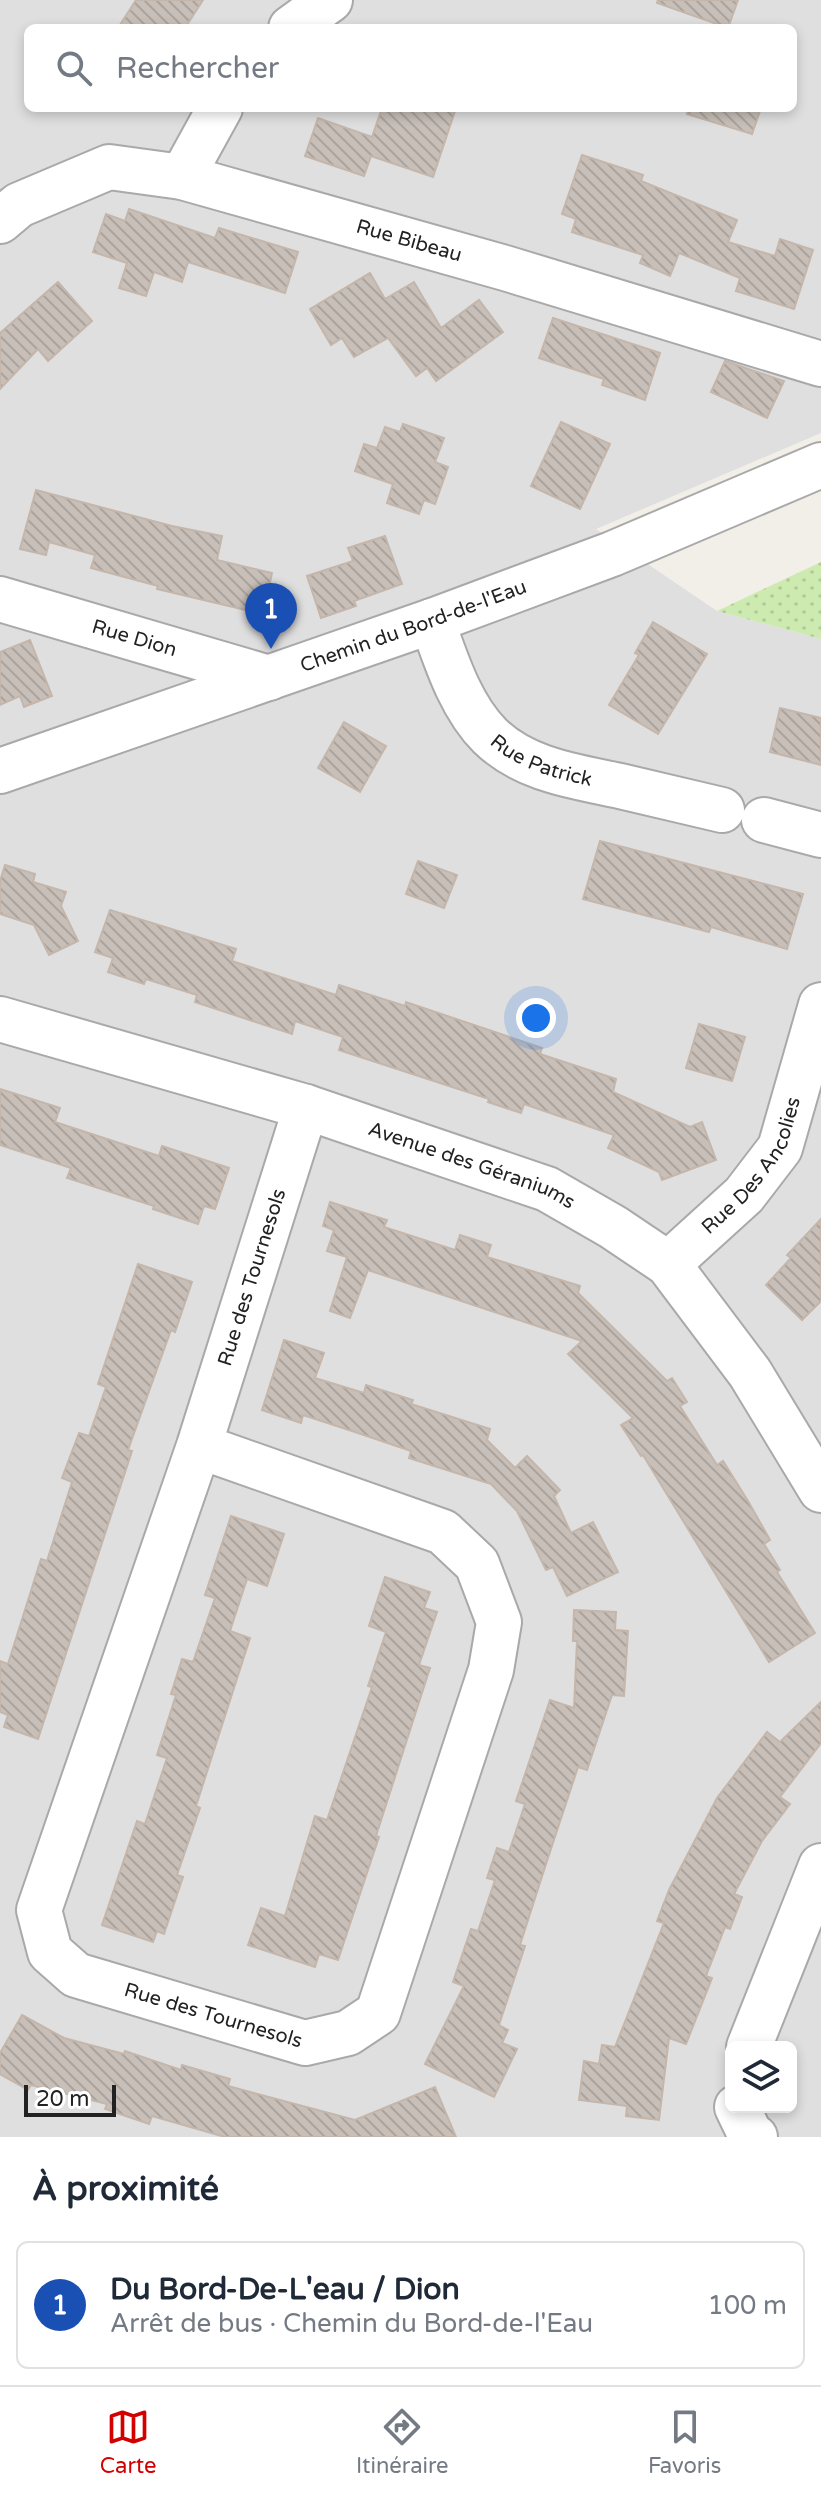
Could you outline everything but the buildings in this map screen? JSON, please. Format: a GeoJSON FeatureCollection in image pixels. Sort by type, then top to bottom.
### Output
{"type":"FeatureCollection","features":[{"type":"Feature","properties":{"kind":"street"},"geometry":{"type":"LineString","coordinates":[[182,177],[218,112]]}},
{"type":"Feature","properties":{"kind":"street","name":"Rue Bibeau"},"geometry":{"type":"LineString","coordinates":[[0,221],[19,205],[109,167],[182,177],[505,268],[821,364]]}},
{"type":"Feature","properties":{"kind":"street","name":"Chemin du Bord-de-l'Eau"},"geometry":{"type":"LineString","coordinates":[[0,771],[432,621],[612,554],[821,465]]}},
{"type":"Feature","properties":{"kind":"street","name":"Rue Dion"},"geometry":{"type":"LineString","coordinates":[[0,599],[269,678]]}},
{"type":"Feature","properties":{"kind":"street","name":"Rue Patrick"},"geometry":{"type":"LineString","coordinates":[[432,621],[449,670],[468,705],[488,734],[512,754],[548,770],[722,810]]}},
{"type":"Feature","properties":{"kind":"street"},"geometry":{"type":"LineString","coordinates":[[764,820],[821,835]]}},
{"type":"Feature","properties":{"kind":"street","name":"Rue Des Ancolies"},"geometry":{"type":"LineString","coordinates":[[668,1264],[744,1195],[780,1148],[821,1005]]}},
{"type":"Feature","properties":{"kind":"street","name":"Avenue des Géraniums"},"geometry":{"type":"LineString","coordinates":[[0,1019],[306,1107],[547,1189],[613,1227],[668,1264],[750,1373],[821,1490]]}},
{"type":"Feature","properties":{"kind":"street","name":"Rue des Tournesols"},"geometry":{"type":"LineString","coordinates":[[199,1446],[443,1532],[477,1564],[499,1622],[491,1670],[378,2013],[348,2033],[305,2043],[76,1975],[50,1952],[39,1910],[199,1446],[306,1107]]}},
{"type":"Feature","properties":{"kind":"street"},"geometry":{"type":"LineString","coordinates":[[751,2041],[821,1866]]}},
{"type":"Feature","properties":{"kind":"street"},"geometry":{"type":"LineString","coordinates":[[740,2113],[750,2134],[755,2137]]}},
{"type":"Feature","properties":{"kind":"shaded area"},"geometry":{"type":"Polygon","coordinates":[[[0,0],[821,0],[821,433],[596,529],[717,611],[821,639],[821,2137],[0,2137],[0,0]]]}},
{"type":"Feature","properties":{"kind":"green space"},"geometry":{"type":"Polygon","coordinates":[[[821,562],[821,639],[717,611],[821,562]]]}},
{"type":"Feature","properties":{"kind":"place","name":"Du Bord-De-L'eau / Dion"},"geometry":{"type":"Point","coordinates":[271,649]}}]}
